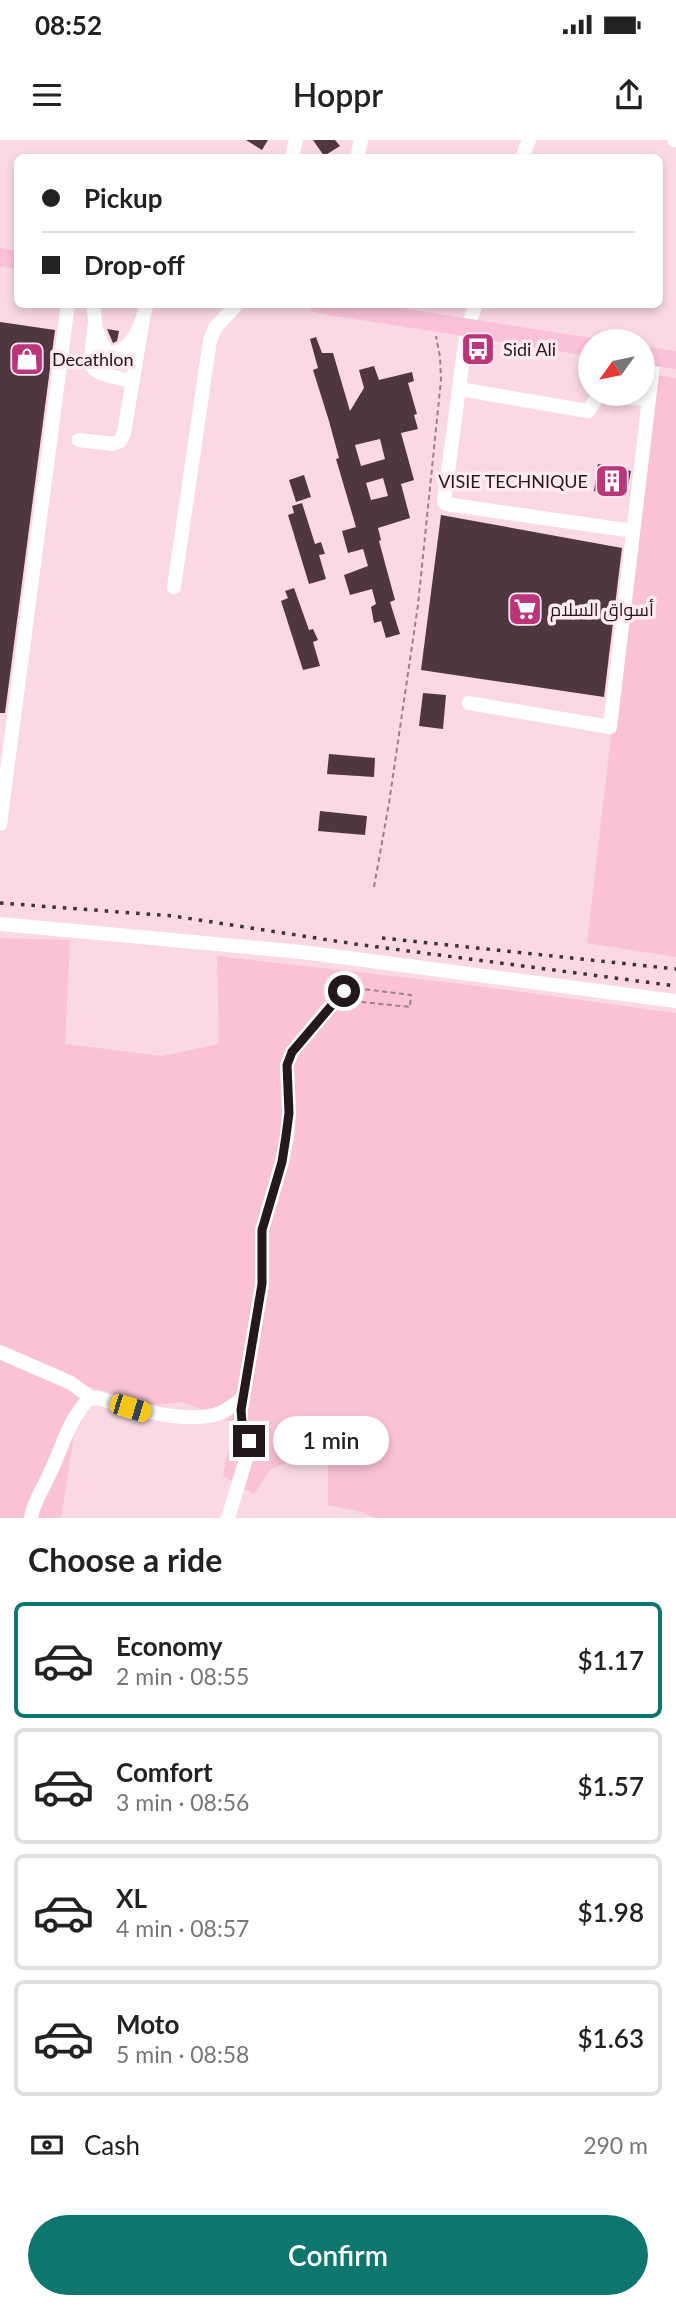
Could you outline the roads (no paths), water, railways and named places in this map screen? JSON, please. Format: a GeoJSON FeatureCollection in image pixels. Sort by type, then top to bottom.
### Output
{"type":"FeatureCollection","features":[{"type":"Feature","properties":{"kind":"main road"},"geometry":{"type":"LineString","coordinates":[[338,308],[578,345]]}},
{"type":"Feature","properties":{"kind":"main road"},"geometry":{"type":"LineString","coordinates":[[655,357],[676,360]]}},
{"type":"Feature","properties":{"kind":"street"},"geometry":{"type":"LineString","coordinates":[[0,824],[67,308]]}},
{"type":"Feature","properties":{"kind":"street"},"geometry":{"type":"LineString","coordinates":[[93,308],[93,370],[98,374],[133,381]]}},
{"type":"Feature","properties":{"kind":"street"},"geometry":{"type":"LineString","coordinates":[[174,587],[210,340],[215,328],[233,308]]}},
{"type":"Feature","properties":{"kind":"street"},"geometry":{"type":"LineString","coordinates":[[474,308],[467,328],[458,389],[443,498],[446,504],[633,531]]}},
{"type":"Feature","properties":{"kind":"street"},"geometry":{"type":"LineString","coordinates":[[94,322],[110,350],[123,350],[129,345],[145,312]]}},
{"type":"Feature","properties":{"kind":"street"},"geometry":{"type":"LineString","coordinates":[[79,440],[113,444],[120,441],[124,433],[145,312]]}},
{"type":"Feature","properties":{"kind":"street"},"geometry":{"type":"LineString","coordinates":[[458,389],[588,411],[590,406]]}},
{"type":"Feature","properties":{"kind":"street"},"geometry":{"type":"LineString","coordinates":[[469,703],[610,727],[647,406]]}},
{"type":"Feature","properties":{"kind":"street"},"geometry":{"type":"LineString","coordinates":[[0,924],[302,952],[676,1001]]}},
{"type":"Feature","properties":{"kind":"street"},"geometry":{"type":"LineString","coordinates":[[228,1518],[250,1446],[242,1422],[243,1398],[262,1284],[262,1230],[282,1162],[286,1136],[289,1113],[287,1065],[292,1052],[336,999],[356,986]]}},
{"type":"Feature","properties":{"kind":"street"},"geometry":{"type":"LineString","coordinates":[[0,1352],[71,1383],[91,1398],[146,1413],[201,1416],[222,1413],[243,1398]]}},
{"type":"Feature","properties":{"kind":"street"},"geometry":{"type":"LineString","coordinates":[[31,1518],[33,1504],[47,1480],[71,1425],[80,1409],[91,1398]]}},
{"type":"Feature","properties":{"kind":"railway"},"geometry":{"type":"LineString","coordinates":[[0,903],[173,916],[355,944],[676,986]]}},
{"type":"Feature","properties":{"kind":"railway"},"geometry":{"type":"LineString","coordinates":[[382,938],[676,969]]}},
{"type":"Feature","properties":{"kind":"place","name":"Sidi Ali"},"geometry":{"type":"Point","coordinates":[478,349]}},
{"type":"Feature","properties":{"kind":"place","name":"Decathlon"},"geometry":{"type":"Point","coordinates":[27,359]}},
{"type":"Feature","properties":{"kind":"place","name":"VISIE TECHNIQUE"},"geometry":{"type":"Point","coordinates":[612,481]}},
{"type":"Feature","properties":{"kind":"place","name":"أسواق السلام"},"geometry":{"type":"Point","coordinates":[525,609]}}]}
